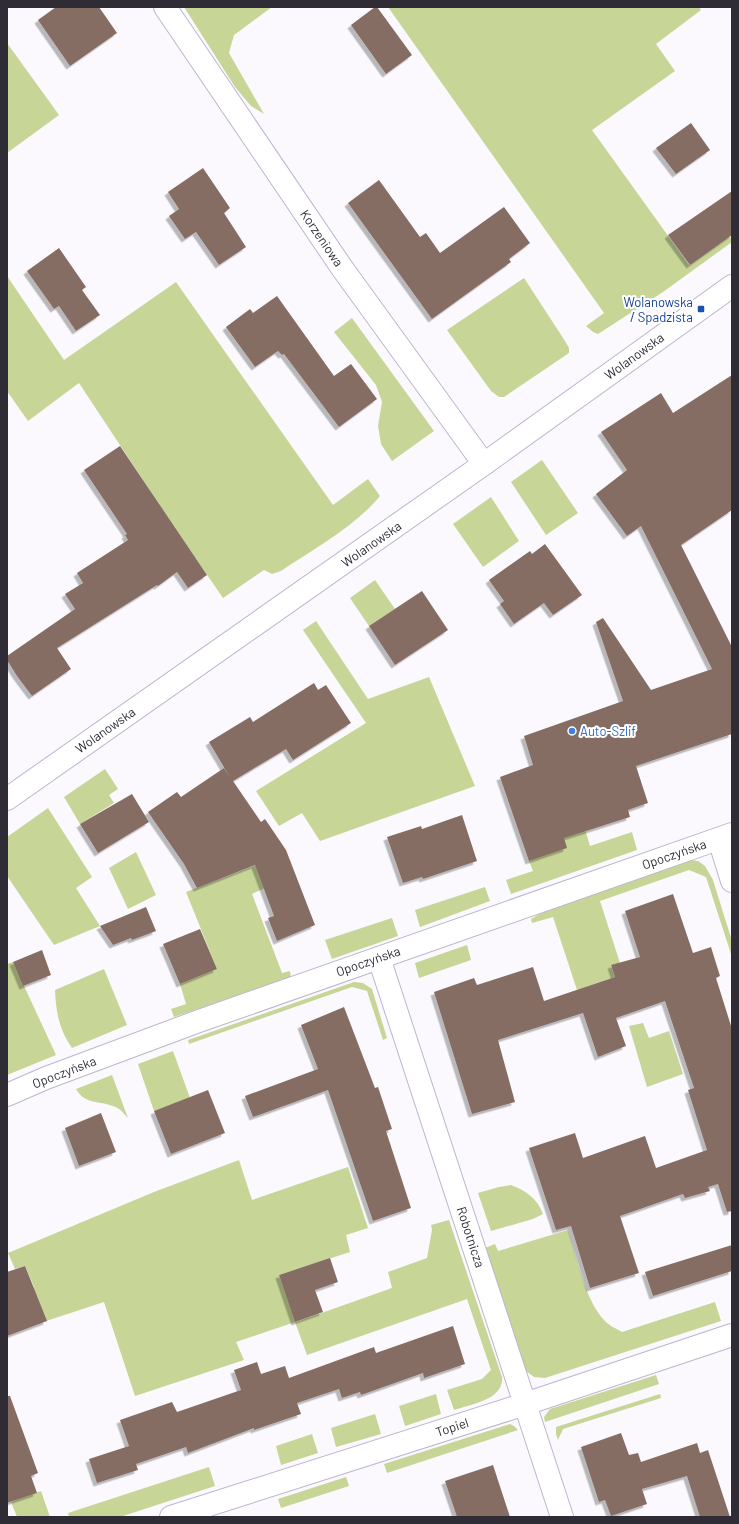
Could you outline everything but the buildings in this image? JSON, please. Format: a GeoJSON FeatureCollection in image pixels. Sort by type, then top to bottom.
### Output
{"type":"FeatureCollection","features":[{"type":"Feature","properties":{"kind":"street","name":"Korzeniowa"},"geometry":{"type":"LineString","coordinates":[[165,7],[342,268],[484,464]]}},
{"type":"Feature","properties":{"kind":"street","name":"Wolanowska"},"geometry":{"type":"LineString","coordinates":[[7,799],[484,464],[732,286]]}},
{"type":"Feature","properties":{"kind":"street"},"geometry":{"type":"LineString","coordinates":[[725,836],[732,881]]}},
{"type":"Feature","properties":{"kind":"street","name":"Opoczyńska"},"geometry":{"type":"LineString","coordinates":[[7,1095],[46,1078],[199,1021],[725,836]]}},
{"type":"Feature","properties":{"kind":"street","name":"Robotnicza"},"geometry":{"type":"LineString","coordinates":[[379,958],[562,1517]]}},
{"type":"Feature","properties":{"kind":"street","name":"Topiel"},"geometry":{"type":"LineString","coordinates":[[171,1517],[525,1404],[732,1335]]}},
{"type":"Feature","properties":{"kind":"green space"},"geometry":{"type":"Polygon","coordinates":[[[184,7],[272,7],[234,35],[229,53],[264,114],[251,106],[235,87],[184,7]]]}},
{"type":"Feature","properties":{"kind":"green space"},"geometry":{"type":"Polygon","coordinates":[[[388,7],[699,7],[701,10],[656,44],[675,71],[592,130],[689,265],[730,236],[732,242],[663,292],[598,334],[593,332],[586,326],[604,313],[388,7]]]}},
{"type":"Feature","properties":{"kind":"green space"},"geometry":{"type":"Polygon","coordinates":[[[7,43],[59,115],[7,153],[7,43]]]}},
{"type":"Feature","properties":{"kind":"green space"},"geometry":{"type":"Polygon","coordinates":[[[7,276],[64,360],[176,282],[333,505],[368,479],[380,496],[347,527],[320,546],[281,571],[272,574],[264,570],[223,598],[79,383],[28,421],[7,391],[7,276]]]}},
{"type":"Feature","properties":{"kind":"green space"},"geometry":{"type":"Polygon","coordinates":[[[524,278],[565,341],[569,348],[569,353],[504,397],[499,397],[491,391],[447,330],[524,278]]]}},
{"type":"Feature","properties":{"kind":"green space"},"geometry":{"type":"Polygon","coordinates":[[[352,318],[434,431],[392,461],[381,444],[378,426],[382,402],[376,385],[334,332],[352,318]]]}},
{"type":"Feature","properties":{"kind":"green space"},"geometry":{"type":"Polygon","coordinates":[[[542,460],[578,513],[546,535],[511,482],[542,460]]]}},
{"type":"Feature","properties":{"kind":"green space"},"geometry":{"type":"Polygon","coordinates":[[[491,497],[519,541],[483,567],[453,524],[491,497]]]}},
{"type":"Feature","properties":{"kind":"green space"},"geometry":{"type":"Polygon","coordinates":[[[375,580],[395,609],[369,626],[350,598],[375,580]]]}},
{"type":"Feature","properties":{"kind":"green space"},"geometry":{"type":"Polygon","coordinates":[[[316,621],[368,699],[429,677],[475,786],[320,841],[302,813],[279,826],[256,791],[366,723],[303,630],[316,621]]]}},
{"type":"Feature","properties":{"kind":"green space"},"geometry":{"type":"Polygon","coordinates":[[[105,769],[118,789],[109,795],[114,803],[80,824],[64,797],[105,769]]]}},
{"type":"Feature","properties":{"kind":"green space"},"geometry":{"type":"Polygon","coordinates":[[[571,783],[590,846],[632,832],[637,850],[511,894],[506,880],[533,871],[529,861],[554,809],[571,783]]]}},
{"type":"Feature","properties":{"kind":"green space"},"geometry":{"type":"Polygon","coordinates":[[[48,808],[92,877],[76,888],[100,926],[54,945],[7,876],[7,837],[48,808]]]}},
{"type":"Feature","properties":{"kind":"green space"},"geometry":{"type":"Polygon","coordinates":[[[136,852],[156,895],[128,909],[109,868],[136,852]]]}},
{"type":"Feature","properties":{"kind":"green space"},"geometry":{"type":"Polygon","coordinates":[[[272,859],[280,881],[252,894],[282,973],[290,971],[291,977],[174,1017],[171,1009],[186,1004],[180,984],[217,969],[186,892],[272,859]]]}},
{"type":"Feature","properties":{"kind":"green space"},"geometry":{"type":"Polygon","coordinates":[[[690,860],[698,861],[705,866],[713,880],[732,941],[732,957],[706,877],[689,870],[600,901],[620,963],[611,966],[615,977],[577,990],[553,917],[532,923],[531,919],[548,909],[690,860]]]}},
{"type":"Feature","properties":{"kind":"green space"},"geometry":{"type":"Polygon","coordinates":[[[485,887],[490,901],[420,927],[415,910],[485,887]]]}},
{"type":"Feature","properties":{"kind":"green space"},"geometry":{"type":"Polygon","coordinates":[[[392,918],[398,936],[332,959],[325,940],[392,918]]]}},
{"type":"Feature","properties":{"kind":"green space"},"geometry":{"type":"Polygon","coordinates":[[[467,945],[471,960],[419,978],[415,963],[467,945]]]}},
{"type":"Feature","properties":{"kind":"green space"},"geometry":{"type":"Polygon","coordinates":[[[13,962],[56,1055],[7,1075],[7,964],[13,962]]]}},
{"type":"Feature","properties":{"kind":"green space"},"geometry":{"type":"Polygon","coordinates":[[[104,969],[127,1025],[72,1048],[61,1027],[56,1006],[55,990],[104,969]]]}},
{"type":"Feature","properties":{"kind":"green space"},"geometry":{"type":"Polygon","coordinates":[[[354,982],[363,983],[372,989],[387,1038],[383,1040],[367,991],[352,987],[189,1044],[188,1040],[354,982]]]}},
{"type":"Feature","properties":{"kind":"green space"},"geometry":{"type":"Polygon","coordinates":[[[643,1023],[649,1038],[669,1031],[683,1074],[647,1087],[629,1026],[643,1023]]]}},
{"type":"Feature","properties":{"kind":"green space"},"geometry":{"type":"Polygon","coordinates":[[[173,1051],[190,1098],[154,1111],[138,1064],[173,1051]]]}},
{"type":"Feature","properties":{"kind":"green space"},"geometry":{"type":"Polygon","coordinates":[[[112,1075],[128,1118],[120,1110],[113,1106],[90,1101],[80,1095],[76,1089],[112,1075]]]}},
{"type":"Feature","properties":{"kind":"green space"},"geometry":{"type":"Polygon","coordinates":[[[239,1160],[252,1200],[348,1167],[368,1228],[346,1235],[350,1252],[279,1275],[296,1322],[392,1288],[388,1272],[427,1258],[432,1230],[431,1225],[449,1220],[502,1377],[501,1385],[498,1391],[485,1400],[454,1410],[447,1390],[482,1379],[491,1370],[467,1299],[307,1355],[295,1322],[236,1342],[244,1360],[135,1396],[104,1302],[37,1324],[24,1292],[34,1287],[25,1266],[15,1269],[8,1253],[154,1192],[239,1160]]]}},
{"type":"Feature","properties":{"kind":"green space"},"geometry":{"type":"Polygon","coordinates":[[[511,1185],[534,1199],[541,1208],[543,1214],[533,1219],[491,1231],[478,1193],[511,1185]]]}},
{"type":"Feature","properties":{"kind":"green space"},"geometry":{"type":"Polygon","coordinates":[[[568,1230],[582,1279],[592,1303],[606,1322],[622,1332],[715,1302],[721,1321],[545,1378],[534,1377],[526,1371],[485,1248],[495,1244],[498,1251],[568,1230]]]}},
{"type":"Feature","properties":{"kind":"green space"},"geometry":{"type":"Polygon","coordinates":[[[656,1375],[659,1384],[545,1422],[544,1417],[550,1409],[656,1375]]]}},
{"type":"Feature","properties":{"kind":"green space"},"geometry":{"type":"Polygon","coordinates":[[[436,1394],[441,1414],[405,1426],[399,1406],[436,1394]]]}},
{"type":"Feature","properties":{"kind":"green space"},"geometry":{"type":"Polygon","coordinates":[[[660,1394],[661,1398],[563,1429],[558,1440],[556,1427],[660,1394]]]}},
{"type":"Feature","properties":{"kind":"green space"},"geometry":{"type":"Polygon","coordinates":[[[375,1414],[381,1434],[336,1447],[331,1428],[375,1414]]]}},
{"type":"Feature","properties":{"kind":"green space"},"geometry":{"type":"Polygon","coordinates":[[[510,1424],[518,1430],[387,1473],[384,1464],[510,1424]]]}},
{"type":"Feature","properties":{"kind":"green space"},"geometry":{"type":"Polygon","coordinates":[[[312,1434],[318,1453],[281,1465],[276,1446],[312,1434]]]}},
{"type":"Feature","properties":{"kind":"green space"},"geometry":{"type":"Polygon","coordinates":[[[209,1467],[215,1486],[120,1517],[69,1517],[68,1513],[209,1467]]]}},
{"type":"Feature","properties":{"kind":"green space"},"geometry":{"type":"Polygon","coordinates":[[[346,1477],[349,1486],[281,1508],[278,1499],[346,1477]]]}},
{"type":"Feature","properties":{"kind":"green space"},"geometry":{"type":"Polygon","coordinates":[[[41,1491],[50,1517],[17,1517],[11,1502],[41,1491]]]}},
{"type":"Feature","properties":{"kind":"place","name":"Wolanowska / Spadzista"},"geometry":{"type":"Point","coordinates":[701,309]}},
{"type":"Feature","properties":{"kind":"place","name":"Auto-Szlif"},"geometry":{"type":"Point","coordinates":[572,731]}}]}
